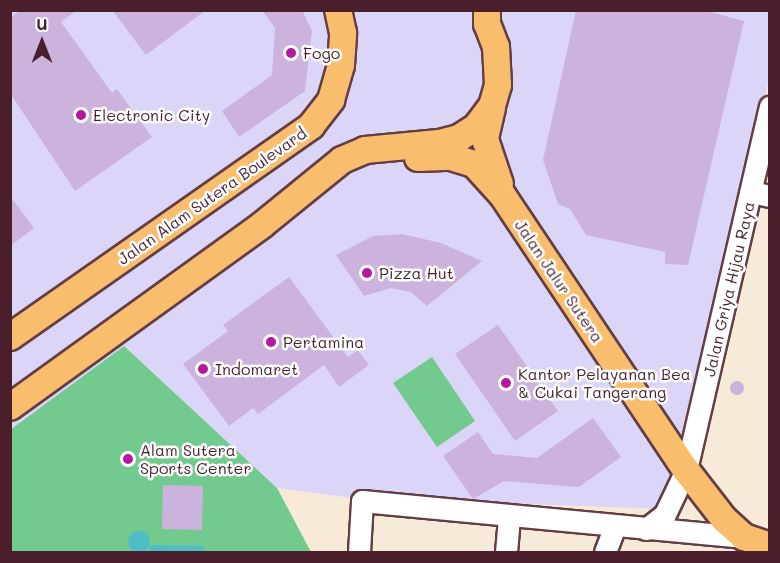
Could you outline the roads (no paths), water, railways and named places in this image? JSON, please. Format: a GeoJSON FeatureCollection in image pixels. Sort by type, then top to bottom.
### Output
{"type":"FeatureCollection","features":[{"type":"Feature","properties":{"kind":"main road","name":"Jalan Alam Sutera Boulevard"},"geometry":{"type":"LineString","coordinates":[[10,337],[311,126],[331,100],[341,65],[343,33],[338,10]]}},
{"type":"Feature","properties":{"kind":"main road","name":"Jalan Jalur Sutera"},"geometry":{"type":"LineString","coordinates":[[487,10],[487,24],[499,68],[485,139],[503,196]]}},
{"type":"Feature","properties":{"kind":"main road","name":"Jalan Jalur Sutera"},"geometry":{"type":"LineString","coordinates":[[365,150],[459,138],[476,127],[492,106]]}},
{"type":"Feature","properties":{"kind":"main road","name":"Jalan Jalur Sutera"},"geometry":{"type":"LineString","coordinates":[[365,150],[401,157],[464,159],[474,164],[503,196],[694,479],[724,519],[744,537]]}},
{"type":"Feature","properties":{"kind":"main road"},"geometry":{"type":"LineString","coordinates":[[10,406],[262,225],[342,160],[365,150]]}},
{"type":"Feature","properties":{"kind":"main road"},"geometry":{"type":"LineString","coordinates":[[694,479],[737,517],[770,528]]}},
{"type":"Feature","properties":{"kind":"main road"},"geometry":{"type":"LineString","coordinates":[[744,537],[770,546]]}},
{"type":"Feature","properties":{"kind":"street","name":"Jalan Griya Hijau Raya"},"geometry":{"type":"LineString","coordinates":[[646,529],[665,514],[694,479],[760,194],[770,107]]}},
{"type":"Feature","properties":{"kind":"street"},"geometry":{"type":"LineString","coordinates":[[359,552],[362,501],[614,528],[744,537]]}},
{"type":"Feature","properties":{"kind":"street"},"geometry":{"type":"LineString","coordinates":[[506,552],[509,517]]}},
{"type":"Feature","properties":{"kind":"street"},"geometry":{"type":"LineString","coordinates":[[605,552],[614,528]]}},
{"type":"Feature","properties":{"kind":"water"},"geometry":{"type":"Polygon","coordinates":[[[139,531],[147,534],[150,542],[147,550],[139,553],[131,550],[128,542],[131,534],[139,531]]]}},
{"type":"Feature","properties":{"kind":"water"},"geometry":{"type":"Polygon","coordinates":[[[152,545],[203,546],[206,552],[147,552],[152,545]]]}},
{"type":"Feature","properties":{"kind":"place","name":"Fogo"},"geometry":{"type":"Point","coordinates":[291,53]}},
{"type":"Feature","properties":{"kind":"place","name":"Electronic City"},"geometry":{"type":"Point","coordinates":[81,115]}},
{"type":"Feature","properties":{"kind":"place","name":"Pizza Hut"},"geometry":{"type":"Point","coordinates":[367,273]}},
{"type":"Feature","properties":{"kind":"place","name":"Pertamina"},"geometry":{"type":"Point","coordinates":[271,342]}},
{"type":"Feature","properties":{"kind":"place","name":"Indomaret"},"geometry":{"type":"Point","coordinates":[203,369]}},
{"type":"Feature","properties":{"kind":"place","name":"Kantor Pelayanan Bea & Cukai Tangerang"},"geometry":{"type":"Point","coordinates":[506,383]}},
{"type":"Feature","properties":{"kind":"place","name":"Alam Sutera Sports Center"},"geometry":{"type":"Point","coordinates":[128,459]}}]}
